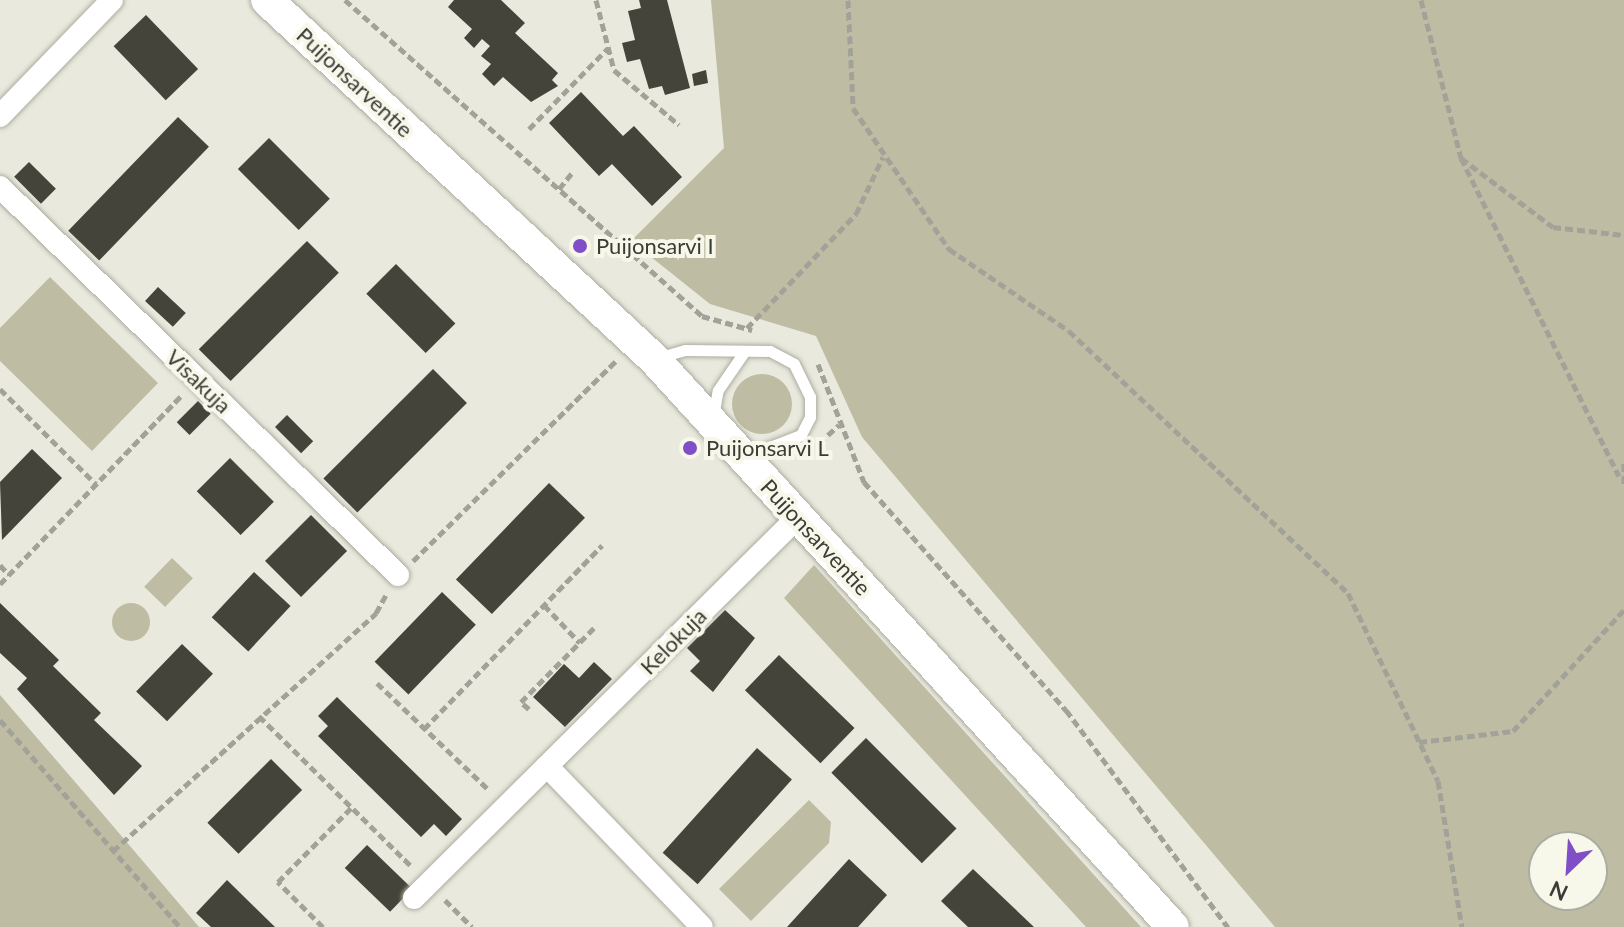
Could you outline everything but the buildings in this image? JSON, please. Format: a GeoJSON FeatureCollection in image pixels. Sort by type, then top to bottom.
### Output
{"type":"FeatureCollection","features":[{"type":"Feature","properties":{"kind":"main road","name":"Puijonsarventie"},"geometry":{"type":"LineString","coordinates":[[267,0],[654,359],[741,458],[1173,927]]}},
{"type":"Feature","properties":{"kind":"street"},"geometry":{"type":"LineString","coordinates":[[0,116],[112,0]]}},
{"type":"Feature","properties":{"kind":"street","name":"Visakuja"},"geometry":{"type":"LineString","coordinates":[[0,187],[398,575]]}},
{"type":"Feature","properties":{"kind":"street","name":"Kelokuja"},"geometry":{"type":"LineString","coordinates":[[421,891],[798,517]]}},
{"type":"Feature","properties":{"kind":"street"},"geometry":{"type":"LineString","coordinates":[[547,766],[702,927]]}},
{"type":"Feature","properties":{"kind":"lane"},"geometry":{"type":"LineString","coordinates":[[654,359],[685,350],[770,351],[794,364],[810,397],[810,417],[801,435],[741,458]]}},
{"type":"Feature","properties":{"kind":"lane"},"geometry":{"type":"LineString","coordinates":[[711,425],[718,390],[744,352]]}},
{"type":"Feature","properties":{"kind":"path"},"geometry":{"type":"LineString","coordinates":[[596,0],[614,70],[679,125]]}},
{"type":"Feature","properties":{"kind":"path"},"geometry":{"type":"LineString","coordinates":[[848,0],[853,108],[883,157],[949,249],[1069,331],[1348,593],[1438,781],[1462,927]]}},
{"type":"Feature","properties":{"kind":"path"},"geometry":{"type":"LineString","coordinates":[[1421,0],[1461,158],[1624,485]]}},
{"type":"Feature","properties":{"kind":"path"},"geometry":{"type":"LineString","coordinates":[[529,129],[608,48]]}},
{"type":"Feature","properties":{"kind":"path"},"geometry":{"type":"LineString","coordinates":[[746,329],[856,214],[883,157]]}},
{"type":"Feature","properties":{"kind":"path"},"geometry":{"type":"LineString","coordinates":[[1461,158],[1553,227],[1624,235]]}},
{"type":"Feature","properties":{"kind":"path"},"geometry":{"type":"LineString","coordinates":[[559,189],[573,172]]}},
{"type":"Feature","properties":{"kind":"path"},"geometry":{"type":"LineString","coordinates":[[113,851],[376,613],[398,575],[616,361]]}},
{"type":"Feature","properties":{"kind":"path"},"geometry":{"type":"LineString","coordinates":[[0,584],[198,379]]}},
{"type":"Feature","properties":{"kind":"path"},"geometry":{"type":"LineString","coordinates":[[0,389],[96,484]]}},
{"type":"Feature","properties":{"kind":"path"},"geometry":{"type":"LineString","coordinates":[[1619,476],[1624,463]]}},
{"type":"Feature","properties":{"kind":"path"},"geometry":{"type":"LineString","coordinates":[[424,729],[602,545]]}},
{"type":"Feature","properties":{"kind":"path"},"geometry":{"type":"LineString","coordinates":[[0,565],[9,575]]}},
{"type":"Feature","properties":{"kind":"path"},"geometry":{"type":"LineString","coordinates":[[544,605],[580,643]]}},
{"type":"Feature","properties":{"kind":"path"},"geometry":{"type":"LineString","coordinates":[[1419,742],[1513,731],[1624,610]]}},
{"type":"Feature","properties":{"kind":"path"},"geometry":{"type":"LineString","coordinates":[[529,709],[521,702],[597,625]]}},
{"type":"Feature","properties":{"kind":"path"},"geometry":{"type":"LineString","coordinates":[[377,683],[506,807]]}},
{"type":"Feature","properties":{"kind":"path"},"geometry":{"type":"LineString","coordinates":[[259,716],[351,808],[421,891],[472,927]]}},
{"type":"Feature","properties":{"kind":"path"},"geometry":{"type":"LineString","coordinates":[[0,720],[180,927]]}},
{"type":"Feature","properties":{"kind":"path"},"geometry":{"type":"LineString","coordinates":[[323,927],[278,882],[351,808]]}},
{"type":"Feature","properties":{"kind":"green space"},"geometry":{"type":"Polygon","coordinates":[[[711,0],[1624,0],[1624,927],[1275,927],[862,437],[816,336],[710,304],[631,241],[724,148],[711,0]]]}},
{"type":"Feature","properties":{"kind":"green space"},"geometry":{"type":"Polygon","coordinates":[[[50,277],[158,383],[92,451],[0,361],[0,328],[50,277]]]}},
{"type":"Feature","properties":{"kind":"green space"},"geometry":{"type":"Polygon","coordinates":[[[762,374],[774,376],[783,383],[790,392],[790,416],[783,425],[774,432],[762,434],[750,432],[741,425],[734,416],[732,404],[734,392],[741,383],[750,376],[762,374]]]}},
{"type":"Feature","properties":{"kind":"green space"},"geometry":{"type":"Polygon","coordinates":[[[172,558],[193,578],[165,607],[144,587],[172,558]]]}},
{"type":"Feature","properties":{"kind":"green space"},"geometry":{"type":"Polygon","coordinates":[[[814,565],[1141,927],[1086,927],[784,598],[814,565]]]}},
{"type":"Feature","properties":{"kind":"green space"},"geometry":{"type":"Polygon","coordinates":[[[131,603],[145,608],[150,622],[145,636],[131,641],[117,636],[112,622],[117,608],[131,603]]]}},
{"type":"Feature","properties":{"kind":"green space"},"geometry":{"type":"Polygon","coordinates":[[[0,695],[101,812],[199,927],[0,927],[0,695]]]}},
{"type":"Feature","properties":{"kind":"green space"},"geometry":{"type":"Polygon","coordinates":[[[809,800],[831,822],[829,843],[751,921],[719,889],[809,800]]]}},
{"type":"Feature","properties":{"kind":"place","name":"Puijonsarvi I"},"geometry":{"type":"Point","coordinates":[580,246]}},
{"type":"Feature","properties":{"kind":"place","name":"Puijonsarvi L"},"geometry":{"type":"Point","coordinates":[690,448]}}]}
